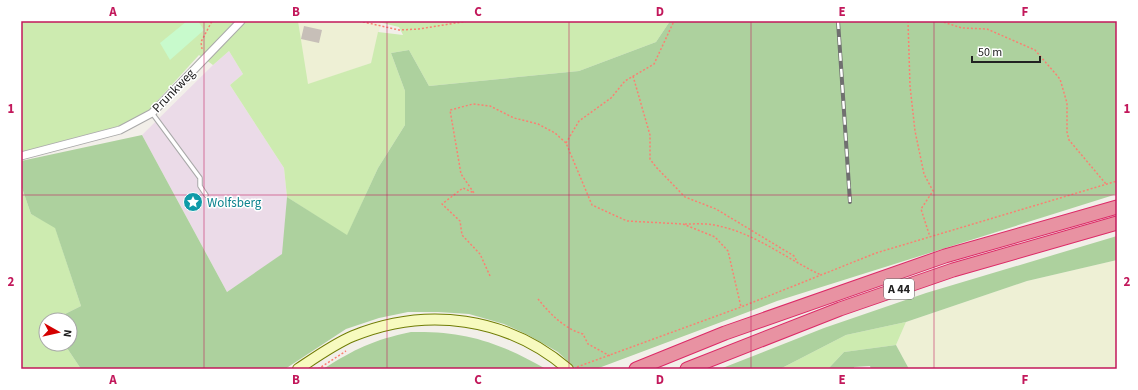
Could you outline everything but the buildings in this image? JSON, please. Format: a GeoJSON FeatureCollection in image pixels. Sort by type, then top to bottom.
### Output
{"type":"FeatureCollection","features":[{"type":"Feature","properties":{"kind":"highway","name":"A 44"},"geometry":{"type":"LineString","coordinates":[[636,369],[725,333],[938,258],[1117,207]]}},
{"type":"Feature","properties":{"kind":"highway","name":"A 44"},"geometry":{"type":"LineString","coordinates":[[687,369],[840,309],[953,270],[1117,223]]}},
{"type":"Feature","properties":{"kind":"main road"},"geometry":{"type":"LineString","coordinates":[[298,369],[322,352],[352,336],[383,326],[411,321],[441,319],[469,321],[503,330],[525,340],[553,356],[568,369]]}},
{"type":"Feature","properties":{"kind":"street","name":"Prunkweg"},"geometry":{"type":"LineString","coordinates":[[21,156],[120,130],[152,113],[241,21]]}},
{"type":"Feature","properties":{"kind":"lane"},"geometry":{"type":"LineString","coordinates":[[152,113],[200,178],[200,186],[206,195]]}},
{"type":"Feature","properties":{"kind":"path"},"geometry":{"type":"LineString","coordinates":[[207,55],[203,51],[201,42],[212,21]]}},
{"type":"Feature","properties":{"kind":"path"},"geometry":{"type":"LineString","coordinates":[[359,21],[399,30],[419,30],[468,21]]}},
{"type":"Feature","properties":{"kind":"path"},"geometry":{"type":"LineString","coordinates":[[566,143],[579,121],[611,98],[625,81],[654,64],[674,21]]}},
{"type":"Feature","properties":{"kind":"path"},"geometry":{"type":"LineString","coordinates":[[908,21],[910,86],[915,131],[924,174],[933,190],[921,209],[930,237]]}},
{"type":"Feature","properties":{"kind":"path"},"geometry":{"type":"LineString","coordinates":[[940,21],[962,28],[987,29],[1035,50],[1060,79],[1067,103],[1067,132],[1069,140],[1106,184]]}},
{"type":"Feature","properties":{"kind":"path"},"geometry":{"type":"LineString","coordinates":[[633,76],[650,135],[650,159],[656,167],[685,197],[722,213],[794,256],[799,265]]}},
{"type":"Feature","properties":{"kind":"path"},"geometry":{"type":"LineString","coordinates":[[490,276],[480,254],[462,235],[460,221],[442,204],[463,188],[474,193],[461,174],[450,110],[473,104],[490,106],[514,118],[538,124],[555,133],[566,143],[592,205],[627,221],[718,225],[750,236],[799,265],[821,275]]}},
{"type":"Feature","properties":{"kind":"path"},"geometry":{"type":"LineString","coordinates":[[572,369],[741,307],[876,253],[1117,181]]}},
{"type":"Feature","properties":{"kind":"path"},"geometry":{"type":"LineString","coordinates":[[683,224],[715,237],[728,251],[741,307]]}},
{"type":"Feature","properties":{"kind":"path"},"geometry":{"type":"LineString","coordinates":[[538,299],[547,311],[573,332],[583,334],[588,344],[610,356]]}},
{"type":"Feature","properties":{"kind":"path"},"geometry":{"type":"LineString","coordinates":[[318,369],[348,350]]}},
{"type":"Feature","properties":{"kind":"shaded area"},"geometry":{"type":"Polygon","coordinates":[[[229,51],[243,74],[230,85],[284,168],[287,197],[283,254],[227,292],[142,135],[229,51]]]}},
{"type":"Feature","properties":{"kind":"green space"},"geometry":{"type":"Polygon","coordinates":[[[21,21],[298,21],[308,84],[371,63],[378,32],[403,35],[399,27],[374,21],[670,21],[656,42],[579,71],[429,86],[409,50],[391,53],[405,91],[405,125],[378,168],[347,236],[287,197],[284,168],[230,85],[243,74],[229,51],[213,65],[199,55],[148,111],[119,126],[21,152],[21,21]]]}},
{"type":"Feature","properties":{"kind":"green space"},"geometry":{"type":"Polygon","coordinates":[[[187,21],[198,21],[204,30],[170,60],[160,43],[187,21]]]}},
{"type":"Feature","properties":{"kind":"green space"},"geometry":{"type":"Polygon","coordinates":[[[298,21],[374,21],[381,23],[371,63],[307,85],[298,21]]]}},
{"type":"Feature","properties":{"kind":"green space"},"geometry":{"type":"Polygon","coordinates":[[[670,21],[1117,21],[1117,194],[777,301],[596,369],[576,369],[558,352],[528,335],[504,324],[469,314],[438,312],[408,312],[379,318],[346,329],[285,369],[81,369],[70,352],[78,352],[78,312],[69,312],[81,306],[55,228],[31,214],[21,185],[21,161],[142,135],[227,292],[282,254],[287,197],[347,235],[378,168],[405,125],[405,91],[391,53],[409,50],[429,86],[579,71],[656,42],[670,21]]]}},
{"type":"Feature","properties":{"kind":"green space"},"geometry":{"type":"Polygon","coordinates":[[[21,185],[31,214],[55,227],[81,306],[69,312],[38,312],[38,352],[70,352],[81,369],[21,369],[21,185]]]}},
{"type":"Feature","properties":{"kind":"green space"},"geometry":{"type":"Polygon","coordinates":[[[1117,236],[1117,260],[1027,281],[906,322],[846,335],[780,369],[720,369],[824,328],[926,293],[1117,236]]]}},
{"type":"Feature","properties":{"kind":"green space"},"geometry":{"type":"Polygon","coordinates":[[[1117,260],[1117,369],[909,369],[896,345],[906,322],[1027,281],[1117,260]]]}},
{"type":"Feature","properties":{"kind":"green space"},"geometry":{"type":"Polygon","coordinates":[[[906,322],[896,345],[844,352],[828,369],[780,369],[846,335],[906,322]]]}},
{"type":"Feature","properties":{"kind":"green space"},"geometry":{"type":"Polygon","coordinates":[[[411,332],[449,334],[481,340],[497,345],[546,369],[323,369],[365,346],[386,338],[411,332]]]}},
{"type":"Feature","properties":{"kind":"green space"},"geometry":{"type":"Polygon","coordinates":[[[896,345],[909,369],[871,369],[870,366],[854,367],[854,369],[828,369],[844,352],[896,345]]]}},
{"type":"Feature","properties":{"kind":"railway"},"geometry":{"type":"LineString","coordinates":[[838,21],[850,202]]}},
{"type":"Feature","properties":{"kind":"place","name":"Wolfsberg"},"geometry":{"type":"Point","coordinates":[193,202]}}]}
